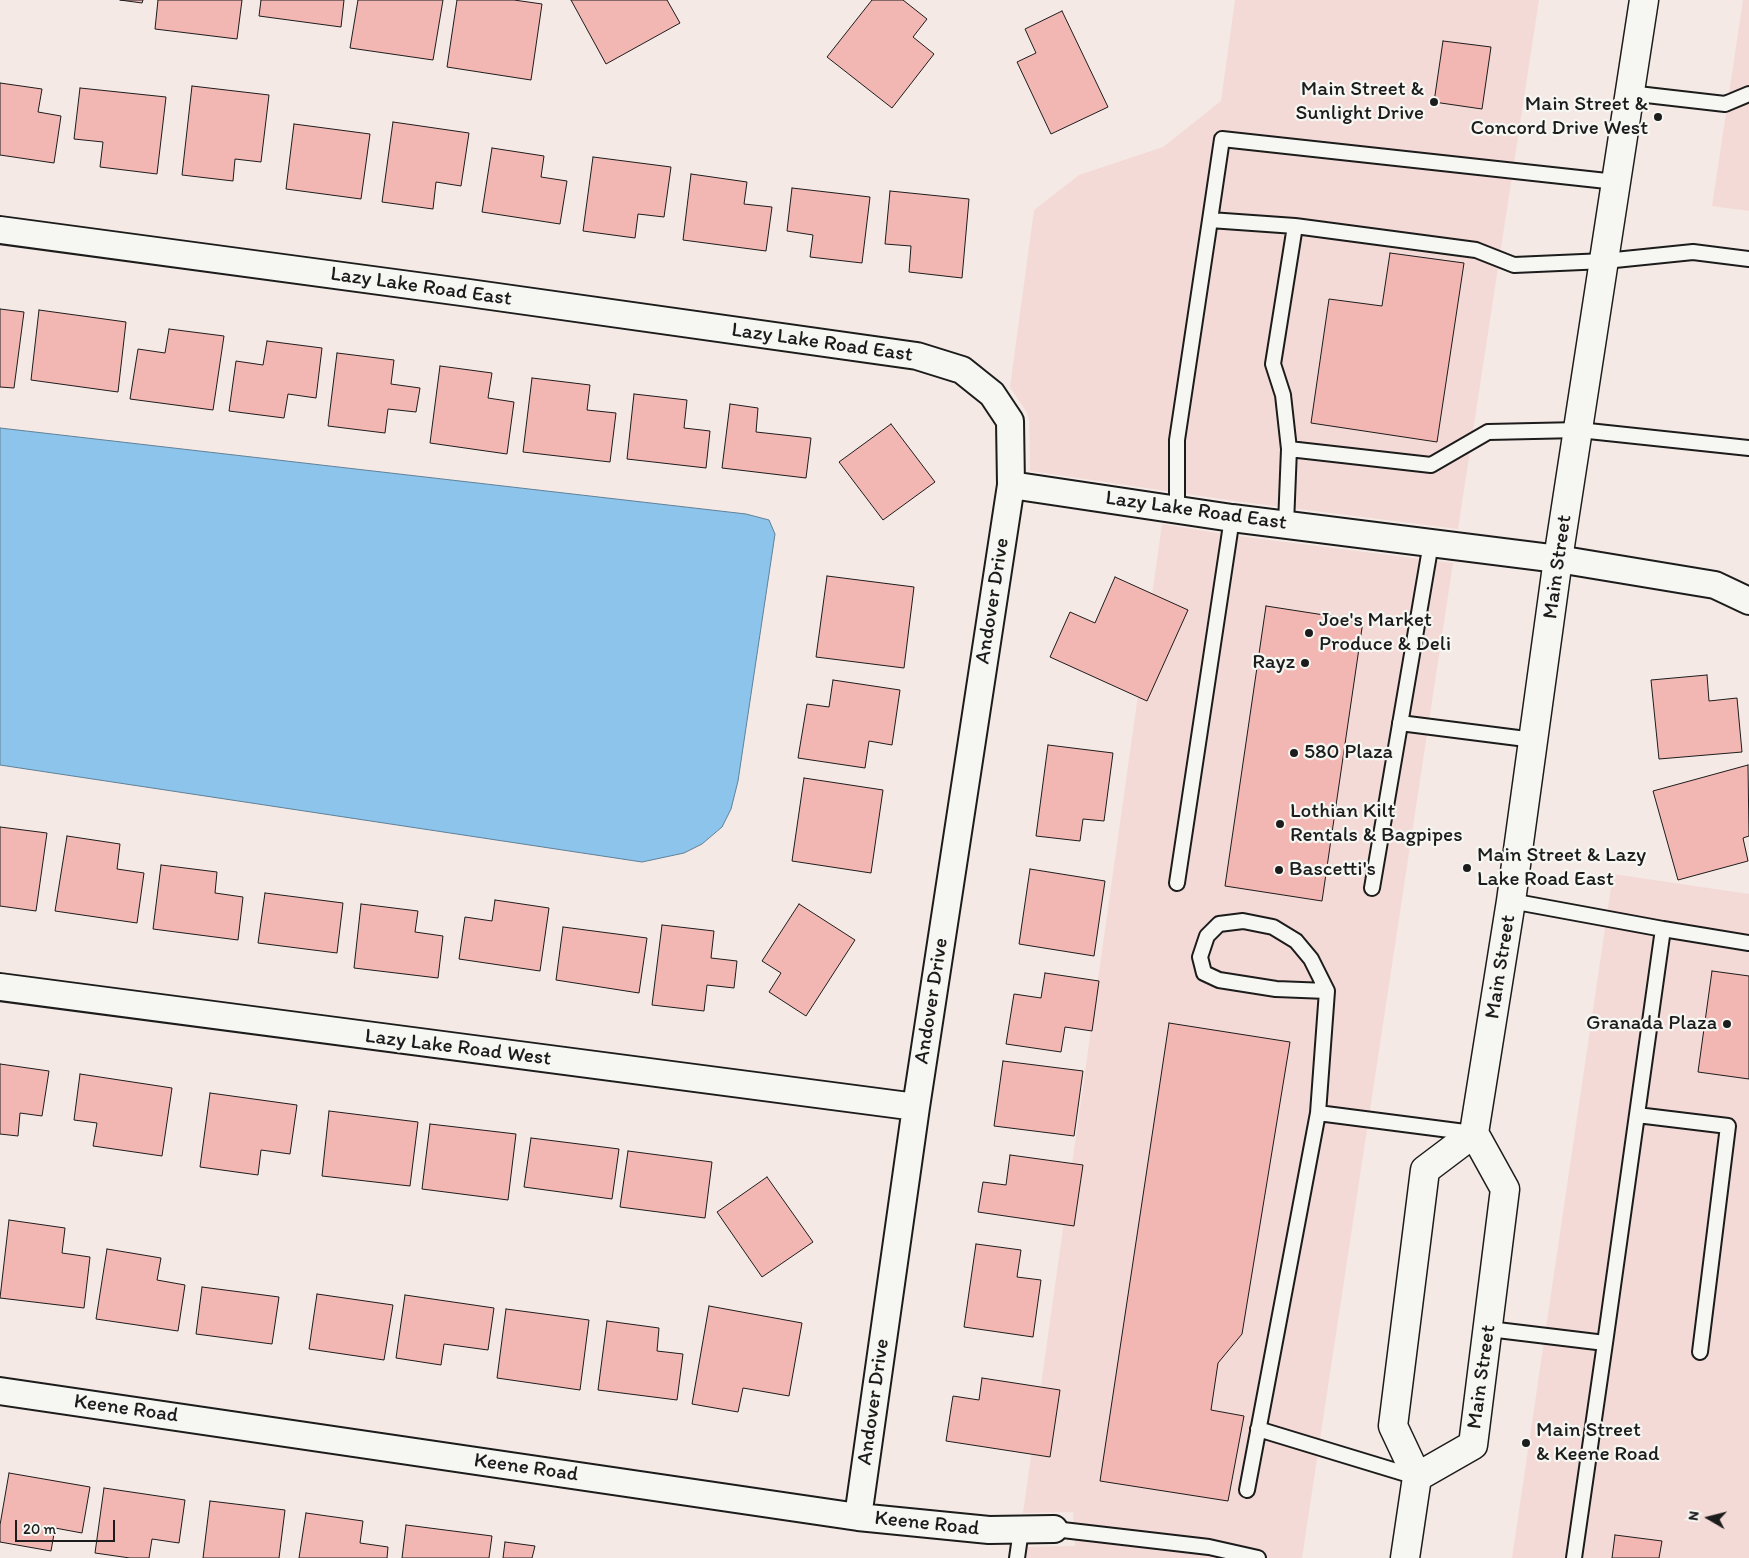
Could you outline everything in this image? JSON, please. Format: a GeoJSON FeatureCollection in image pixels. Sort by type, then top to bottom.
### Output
{"type":"FeatureCollection","features":[{"type":"Feature","properties":{"kind":"main road","name":"Main Street"},"geometry":{"type":"LineString","coordinates":[[1417,1477],[1473,1445],[1505,1189],[1474,1133],[1511,901],[1558,559],[1644,0]]}},
{"type":"Feature","properties":{"kind":"main road"},"geometry":{"type":"LineString","coordinates":[[1405,1558],[1417,1477],[1393,1426],[1425,1170],[1474,1133]]}},
{"type":"Feature","properties":{"kind":"street","name":"Lazy Lake Road East"},"geometry":{"type":"LineString","coordinates":[[0,230],[917,356],[962,370],[992,394],[1010,421],[1011,485],[1232,518],[1558,559],[1715,585],[1749,601]]}},
{"type":"Feature","properties":{"kind":"street","name":"Andover Drive"},"geometry":{"type":"LineString","coordinates":[[858,1517],[916,1107],[1011,485]]}},
{"type":"Feature","properties":{"kind":"street","name":"Lazy Lake Road West"},"geometry":{"type":"LineString","coordinates":[[0,987],[916,1107]]}},
{"type":"Feature","properties":{"kind":"street","name":"Keene Road"},"geometry":{"type":"LineString","coordinates":[[0,1391],[858,1517],[989,1530],[1054,1529]]}},
{"type":"Feature","properties":{"kind":"lane"},"geometry":{"type":"LineString","coordinates":[[1629,93],[1725,104],[1749,94]]}},
{"type":"Feature","properties":{"kind":"lane"},"geometry":{"type":"LineString","coordinates":[[1178,509],[1177,440],[1222,139],[1616,182]]}},
{"type":"Feature","properties":{"kind":"lane"},"geometry":{"type":"LineString","coordinates":[[1210,220],[1294,226],[1476,250],[1514,265],[1605,261],[1693,252],[1749,259]]}},
{"type":"Feature","properties":{"kind":"lane"},"geometry":{"type":"LineString","coordinates":[[1286,524],[1289,449],[1283,395],[1273,364],[1294,226]]}},
{"type":"Feature","properties":{"kind":"lane"},"geometry":{"type":"LineString","coordinates":[[1289,449],[1431,465],[1488,432],[1579,430],[1749,448]]}},
{"type":"Feature","properties":{"kind":"lane"},"geometry":{"type":"LineString","coordinates":[[1176,883],[1232,518]]}},
{"type":"Feature","properties":{"kind":"lane"},"geometry":{"type":"LineString","coordinates":[[1372,888],[1430,543]]}},
{"type":"Feature","properties":{"kind":"lane"},"geometry":{"type":"LineString","coordinates":[[1400,723],[1534,740]]}},
{"type":"Feature","properties":{"kind":"lane"},"geometry":{"type":"LineString","coordinates":[[1511,901],[1749,943]]}},
{"type":"Feature","properties":{"kind":"lane"},"geometry":{"type":"LineString","coordinates":[[1247,1490],[1318,1113],[1327,991],[1311,959],[1296,941],[1273,927],[1243,921],[1219,924],[1207,936],[1200,957],[1204,973],[1220,980],[1276,988],[1327,991]]}},
{"type":"Feature","properties":{"kind":"lane"},"geometry":{"type":"LineString","coordinates":[[1574,1558],[1663,929]]}},
{"type":"Feature","properties":{"kind":"lane"},"geometry":{"type":"LineString","coordinates":[[1318,1113],[1474,1133]]}},
{"type":"Feature","properties":{"kind":"lane"},"geometry":{"type":"LineString","coordinates":[[1637,1115],[1728,1126],[1700,1352]]}},
{"type":"Feature","properties":{"kind":"lane"},"geometry":{"type":"LineString","coordinates":[[1489,1329],[1605,1343]]}},
{"type":"Feature","properties":{"kind":"lane"},"geometry":{"type":"LineString","coordinates":[[1258,1429],[1417,1477]]}},
{"type":"Feature","properties":{"kind":"lane"},"geometry":{"type":"LineString","coordinates":[[1054,1529],[1209,1547],[1258,1558]]}},
{"type":"Feature","properties":{"kind":"lane"},"geometry":{"type":"LineString","coordinates":[[1017,1558],[1021,1530]]}},
{"type":"Feature","properties":{"kind":"shaded area"},"geometry":{"type":"Polygon","coordinates":[[[1235,0],[1539,0],[1458,529],[1235,501],[1030,471],[1029,421],[1027,413],[1010,387],[1034,210],[1079,175],[1163,147],[1221,101],[1235,0]]]}},
{"type":"Feature","properties":{"kind":"shaded area"},"geometry":{"type":"Polygon","coordinates":[[[1743,0],[1749,0],[1749,211],[1712,206],[1743,0]]]}},
{"type":"Feature","properties":{"kind":"shaded area"},"geometry":{"type":"Polygon","coordinates":[[[1162,524],[1230,535],[1453,563],[1302,1558],[1017,1558],[1018,1547],[1075,1546],[1073,1512],[1023,1513],[1162,524]]]}},
{"type":"Feature","properties":{"kind":"shaded area"},"geometry":{"type":"Polygon","coordinates":[[[1613,874],[1749,894],[1749,1558],[1512,1558],[1613,874]]]}},
{"type":"Feature","properties":{"kind":"water"},"geometry":{"type":"Polygon","coordinates":[[[0,428],[746,514],[769,520],[775,534],[738,781],[731,809],[722,827],[702,844],[684,853],[642,862],[0,765],[0,428]]]}},
{"type":"Feature","properties":{"kind":"building"},"geometry":{"type":"Polygon","coordinates":[[[120,0],[143,0],[142,3],[120,0]]]}},
{"type":"Feature","properties":{"kind":"building"},"geometry":{"type":"Polygon","coordinates":[[[158,0],[242,0],[237,39],[155,29],[158,0]]]}},
{"type":"Feature","properties":{"kind":"building"},"geometry":{"type":"Polygon","coordinates":[[[261,0],[344,0],[341,27],[259,16],[261,0]]]}},
{"type":"Feature","properties":{"kind":"building"},"geometry":{"type":"Polygon","coordinates":[[[358,0],[443,0],[433,60],[350,48],[358,0]]]}},
{"type":"Feature","properties":{"kind":"building"},"geometry":{"type":"Polygon","coordinates":[[[457,0],[514,0],[542,4],[531,80],[447,67],[457,0]]]}},
{"type":"Feature","properties":{"kind":"building"},"geometry":{"type":"Polygon","coordinates":[[[571,0],[667,0],[680,23],[606,64],[571,0]]]}},
{"type":"Feature","properties":{"kind":"building"},"geometry":{"type":"Polygon","coordinates":[[[872,0],[903,0],[927,19],[913,37],[934,54],[892,108],[827,57],[872,0]]]}},
{"type":"Feature","properties":{"kind":"building"},"geometry":{"type":"Polygon","coordinates":[[[1062,11],[1108,107],[1051,134],[1017,62],[1036,53],[1025,29],[1062,11]]]}},
{"type":"Feature","properties":{"kind":"building"},"geometry":{"type":"Polygon","coordinates":[[[1443,41],[1491,47],[1482,109],[1434,102],[1443,41]]]}},
{"type":"Feature","properties":{"kind":"building"},"geometry":{"type":"Polygon","coordinates":[[[0,83],[42,89],[38,112],[61,116],[54,163],[0,155],[0,83]]]}},
{"type":"Feature","properties":{"kind":"building"},"geometry":{"type":"Polygon","coordinates":[[[192,86],[269,95],[261,162],[235,159],[233,181],[182,175],[192,86]]]}},
{"type":"Feature","properties":{"kind":"building"},"geometry":{"type":"Polygon","coordinates":[[[80,88],[166,97],[157,174],[100,167],[103,142],[74,139],[80,88]]]}},
{"type":"Feature","properties":{"kind":"building"},"geometry":{"type":"Polygon","coordinates":[[[393,122],[469,133],[461,186],[436,182],[433,209],[382,202],[393,122]]]}},
{"type":"Feature","properties":{"kind":"building"},"geometry":{"type":"Polygon","coordinates":[[[294,124],[370,134],[361,199],[286,189],[294,124]]]}},
{"type":"Feature","properties":{"kind":"building"},"geometry":{"type":"Polygon","coordinates":[[[492,148],[544,156],[541,177],[567,181],[560,224],[482,212],[492,148]]]}},
{"type":"Feature","properties":{"kind":"building"},"geometry":{"type":"Polygon","coordinates":[[[593,157],[671,167],[664,217],[638,214],[635,238],[583,231],[593,157]]]}},
{"type":"Feature","properties":{"kind":"building"},"geometry":{"type":"Polygon","coordinates":[[[691,174],[747,182],[744,204],[772,207],[766,251],[683,240],[691,174]]]}},
{"type":"Feature","properties":{"kind":"building"},"geometry":{"type":"Polygon","coordinates":[[[792,188],[870,197],[862,263],[810,257],[813,235],[787,231],[792,188]]]}},
{"type":"Feature","properties":{"kind":"building"},"geometry":{"type":"Polygon","coordinates":[[[890,191],[969,199],[962,278],[909,272],[911,246],[885,244],[890,191]]]}},
{"type":"Feature","properties":{"kind":"building"},"geometry":{"type":"Polygon","coordinates":[[[1390,253],[1464,263],[1437,442],[1311,423],[1329,299],[1382,306],[1390,253]]]}},
{"type":"Feature","properties":{"kind":"building"},"geometry":{"type":"Polygon","coordinates":[[[0,309],[24,312],[14,388],[0,387],[0,309]]]}},
{"type":"Feature","properties":{"kind":"building"},"geometry":{"type":"Polygon","coordinates":[[[39,310],[126,322],[118,392],[31,380],[39,310]]]}},
{"type":"Feature","properties":{"kind":"building"},"geometry":{"type":"Polygon","coordinates":[[[169,329],[224,336],[213,410],[130,399],[138,349],[165,353],[169,329]]]}},
{"type":"Feature","properties":{"kind":"building"},"geometry":{"type":"Polygon","coordinates":[[[267,341],[322,348],[316,398],[288,394],[284,418],[229,411],[236,361],[263,365],[267,341]]]}},
{"type":"Feature","properties":{"kind":"building"},"geometry":{"type":"Polygon","coordinates":[[[337,353],[394,360],[391,384],[420,388],[416,412],[388,409],[385,433],[328,426],[337,353]]]}},
{"type":"Feature","properties":{"kind":"building"},"geometry":{"type":"Polygon","coordinates":[[[440,366],[492,373],[488,398],[514,402],[507,454],[430,443],[440,366]]]}},
{"type":"Feature","properties":{"kind":"building"},"geometry":{"type":"Polygon","coordinates":[[[532,378],[590,385],[587,410],[616,413],[610,462],[523,452],[532,378]]]}},
{"type":"Feature","properties":{"kind":"building"},"geometry":{"type":"Polygon","coordinates":[[[634,394],[687,400],[684,428],[710,431],[706,468],[627,459],[634,394]]]}},
{"type":"Feature","properties":{"kind":"building"},"geometry":{"type":"Polygon","coordinates":[[[730,404],[758,408],[756,432],[811,438],[806,478],[722,468],[730,404]]]}},
{"type":"Feature","properties":{"kind":"building"},"geometry":{"type":"Polygon","coordinates":[[[891,424],[935,482],[883,520],[839,462],[891,424]]]}},
{"type":"Feature","properties":{"kind":"building"},"geometry":{"type":"Polygon","coordinates":[[[827,576],[914,587],[904,668],[816,657],[827,576]]]}},
{"type":"Feature","properties":{"kind":"building"},"geometry":{"type":"Polygon","coordinates":[[[1115,577],[1188,610],[1147,701],[1050,657],[1070,612],[1095,623],[1115,577]]]}},
{"type":"Feature","properties":{"kind":"building","name":"580 Plaza"},"geometry":{"type":"Polygon","coordinates":[[[1266,606],[1363,621],[1322,901],[1225,886],[1266,606]]]}},
{"type":"Feature","properties":{"kind":"building"},"geometry":{"type":"Polygon","coordinates":[[[1707,675],[1709,701],[1737,698],[1742,752],[1659,759],[1651,680],[1707,675]]]}},
{"type":"Feature","properties":{"kind":"building"},"geometry":{"type":"Polygon","coordinates":[[[833,680],[900,690],[892,745],[869,741],[865,768],[798,758],[807,704],[829,707],[833,680]]]}},
{"type":"Feature","properties":{"kind":"building"},"geometry":{"type":"Polygon","coordinates":[[[1048,745],[1113,753],[1104,821],[1083,819],[1080,841],[1036,836],[1048,745]]]}},
{"type":"Feature","properties":{"kind":"building"},"geometry":{"type":"Polygon","coordinates":[[[1748,765],[1749,836],[1743,838],[1748,861],[1678,880],[1653,791],[1748,765]]]}},
{"type":"Feature","properties":{"kind":"building"},"geometry":{"type":"Polygon","coordinates":[[[804,778],[883,790],[871,873],[792,861],[804,778]]]}},
{"type":"Feature","properties":{"kind":"building"},"geometry":{"type":"Polygon","coordinates":[[[0,827],[47,833],[36,911],[0,906],[0,827]]]}},
{"type":"Feature","properties":{"kind":"building"},"geometry":{"type":"Polygon","coordinates":[[[67,836],[120,844],[117,869],[144,873],[137,923],[55,911],[67,836]]]}},
{"type":"Feature","properties":{"kind":"building"},"geometry":{"type":"Polygon","coordinates":[[[161,865],[217,872],[215,893],[243,897],[238,940],[153,929],[161,865]]]}},
{"type":"Feature","properties":{"kind":"building"},"geometry":{"type":"Polygon","coordinates":[[[1030,869],[1105,881],[1094,956],[1019,944],[1030,869]]]}},
{"type":"Feature","properties":{"kind":"building"},"geometry":{"type":"Polygon","coordinates":[[[265,893],[343,903],[337,953],[258,943],[265,893]]]}},
{"type":"Feature","properties":{"kind":"building"},"geometry":{"type":"Polygon","coordinates":[[[495,900],[549,908],[540,971],[459,959],[465,917],[492,921],[495,900]]]}},
{"type":"Feature","properties":{"kind":"building"},"geometry":{"type":"Polygon","coordinates":[[[361,904],[418,911],[415,932],[443,936],[438,978],[354,968],[361,904]]]}},
{"type":"Feature","properties":{"kind":"building"},"geometry":{"type":"Polygon","coordinates":[[[799,904],[855,940],[806,1016],[769,992],[781,973],[762,961],[799,904]]]}},
{"type":"Feature","properties":{"kind":"building"},"geometry":{"type":"Polygon","coordinates":[[[662,925],[714,931],[711,958],[737,961],[734,988],[707,985],[704,1011],[652,1005],[662,925]]]}},
{"type":"Feature","properties":{"kind":"building"},"geometry":{"type":"Polygon","coordinates":[[[563,927],[647,938],[639,993],[556,980],[563,927]]]}},
{"type":"Feature","properties":{"kind":"building","name":"Granada Plaza"},"geometry":{"type":"Polygon","coordinates":[[[1712,971],[1749,976],[1749,1079],[1698,1072],[1712,971]]]}},
{"type":"Feature","properties":{"kind":"building"},"geometry":{"type":"Polygon","coordinates":[[[1045,973],[1099,981],[1092,1031],[1065,1027],[1061,1052],[1006,1044],[1014,994],[1041,998],[1045,973]]]}},
{"type":"Feature","properties":{"kind":"building"},"geometry":{"type":"Polygon","coordinates":[[[1169,1023],[1290,1042],[1242,1334],[1218,1363],[1211,1410],[1244,1416],[1228,1501],[1100,1481],[1169,1023]]]}},
{"type":"Feature","properties":{"kind":"building"},"geometry":{"type":"Polygon","coordinates":[[[1003,1061],[1083,1071],[1074,1136],[994,1126],[1003,1061]]]}},
{"type":"Feature","properties":{"kind":"building"},"geometry":{"type":"Polygon","coordinates":[[[0,1064],[49,1071],[42,1116],[20,1113],[18,1136],[0,1134],[0,1064]]]}},
{"type":"Feature","properties":{"kind":"building"},"geometry":{"type":"Polygon","coordinates":[[[80,1074],[172,1088],[162,1156],[93,1146],[97,1123],[74,1120],[80,1074]]]}},
{"type":"Feature","properties":{"kind":"building"},"geometry":{"type":"Polygon","coordinates":[[[210,1093],[297,1105],[290,1154],[261,1150],[258,1175],[200,1167],[210,1093]]]}},
{"type":"Feature","properties":{"kind":"building"},"geometry":{"type":"Polygon","coordinates":[[[329,1111],[418,1122],[410,1186],[322,1176],[329,1111]]]}},
{"type":"Feature","properties":{"kind":"building"},"geometry":{"type":"Polygon","coordinates":[[[430,1124],[516,1134],[508,1200],[422,1189],[430,1124]]]}},
{"type":"Feature","properties":{"kind":"building"},"geometry":{"type":"Polygon","coordinates":[[[531,1138],[619,1149],[612,1199],[524,1187],[531,1138]]]}},
{"type":"Feature","properties":{"kind":"building"},"geometry":{"type":"Polygon","coordinates":[[[628,1151],[712,1162],[705,1218],[620,1207],[628,1151]]]}},
{"type":"Feature","properties":{"kind":"building"},"geometry":{"type":"Polygon","coordinates":[[[1010,1155],[1083,1165],[1074,1226],[978,1212],[983,1182],[1006,1185],[1010,1155]]]}},
{"type":"Feature","properties":{"kind":"building"},"geometry":{"type":"Polygon","coordinates":[[[767,1177],[813,1242],[762,1277],[717,1212],[767,1177]]]}},
{"type":"Feature","properties":{"kind":"building"},"geometry":{"type":"Polygon","coordinates":[[[9,1220],[65,1228],[62,1253],[90,1257],[84,1308],[0,1298],[9,1220]]]}},
{"type":"Feature","properties":{"kind":"building"},"geometry":{"type":"Polygon","coordinates":[[[976,1244],[1021,1250],[1017,1277],[1041,1280],[1033,1337],[964,1327],[976,1244]]]}},
{"type":"Feature","properties":{"kind":"building"},"geometry":{"type":"Polygon","coordinates":[[[107,1249],[161,1258],[157,1280],[185,1285],[178,1331],[96,1319],[107,1249]]]}},
{"type":"Feature","properties":{"kind":"building"},"geometry":{"type":"Polygon","coordinates":[[[202,1287],[279,1297],[272,1344],[196,1334],[202,1287]]]}},
{"type":"Feature","properties":{"kind":"building"},"geometry":{"type":"Polygon","coordinates":[[[317,1294],[393,1305],[384,1360],[309,1349],[317,1294]]]}},
{"type":"Feature","properties":{"kind":"building"},"geometry":{"type":"Polygon","coordinates":[[[405,1295],[494,1308],[488,1350],[444,1344],[441,1365],[396,1358],[405,1295]]]}},
{"type":"Feature","properties":{"kind":"building"},"geometry":{"type":"Polygon","coordinates":[[[709,1306],[802,1323],[789,1396],[743,1388],[738,1412],[692,1404],[709,1306]]]}},
{"type":"Feature","properties":{"kind":"building"},"geometry":{"type":"Polygon","coordinates":[[[506,1309],[589,1320],[580,1390],[497,1378],[506,1309]]]}},
{"type":"Feature","properties":{"kind":"building"},"geometry":{"type":"Polygon","coordinates":[[[607,1321],[659,1328],[657,1351],[683,1354],[677,1400],[598,1390],[607,1321]]]}},
{"type":"Feature","properties":{"kind":"building"},"geometry":{"type":"Polygon","coordinates":[[[982,1378],[1060,1390],[1050,1457],[946,1441],[953,1396],[979,1400],[982,1378]]]}},
{"type":"Feature","properties":{"kind":"building"},"geometry":{"type":"Polygon","coordinates":[[[9,1473],[90,1487],[82,1533],[55,1528],[51,1551],[0,1542],[0,1525],[9,1473]]]}},
{"type":"Feature","properties":{"kind":"building"},"geometry":{"type":"Polygon","coordinates":[[[104,1488],[185,1500],[179,1543],[152,1539],[149,1558],[130,1558],[95,1553],[104,1488]]]}},
{"type":"Feature","properties":{"kind":"building"},"geometry":{"type":"Polygon","coordinates":[[[210,1501],[285,1510],[279,1558],[203,1558],[210,1501]]]}},
{"type":"Feature","properties":{"kind":"building"},"geometry":{"type":"Polygon","coordinates":[[[306,1513],[363,1521],[360,1543],[388,1547],[387,1558],[299,1558],[306,1513]]]}},
{"type":"Feature","properties":{"kind":"building"},"geometry":{"type":"Polygon","coordinates":[[[406,1525],[492,1536],[489,1558],[402,1558],[406,1525]]]}},
{"type":"Feature","properties":{"kind":"building"},"geometry":{"type":"Polygon","coordinates":[[[1615,1535],[1662,1541],[1659,1558],[1612,1558],[1615,1535]]]}},
{"type":"Feature","properties":{"kind":"building"},"geometry":{"type":"Polygon","coordinates":[[[505,1542],[535,1546],[532,1558],[503,1558],[505,1542]]]}},
{"type":"Feature","properties":{"kind":"place","name":"Main Street & Sunlight Drive"},"geometry":{"type":"Point","coordinates":[1434,102]}},
{"type":"Feature","properties":{"kind":"place","name":"Main Street & Concord Drive West"},"geometry":{"type":"Point","coordinates":[1658,117]}},
{"type":"Feature","properties":{"kind":"place","name":"Joe's Market Produce & Deli"},"geometry":{"type":"Point","coordinates":[1309,633]}},
{"type":"Feature","properties":{"kind":"place","name":"Rayz"},"geometry":{"type":"Point","coordinates":[1305,663]}},
{"type":"Feature","properties":{"kind":"place","name":"580 Plaza"},"geometry":{"type":"Point","coordinates":[1294,753]}},
{"type":"Feature","properties":{"kind":"place","name":"Lothian Kilt Rentals & Bagpipes"},"geometry":{"type":"Point","coordinates":[1280,824]}},
{"type":"Feature","properties":{"kind":"place","name":"Main Street & Lazy Lake Road East"},"geometry":{"type":"Point","coordinates":[1467,868]}},
{"type":"Feature","properties":{"kind":"place","name":"Bascetti's"},"geometry":{"type":"Point","coordinates":[1279,870]}},
{"type":"Feature","properties":{"kind":"place","name":"Granada Plaza"},"geometry":{"type":"Point","coordinates":[1727,1024]}},
{"type":"Feature","properties":{"kind":"place","name":"Main Street & Keene Road"},"geometry":{"type":"Point","coordinates":[1526,1443]}}]}
